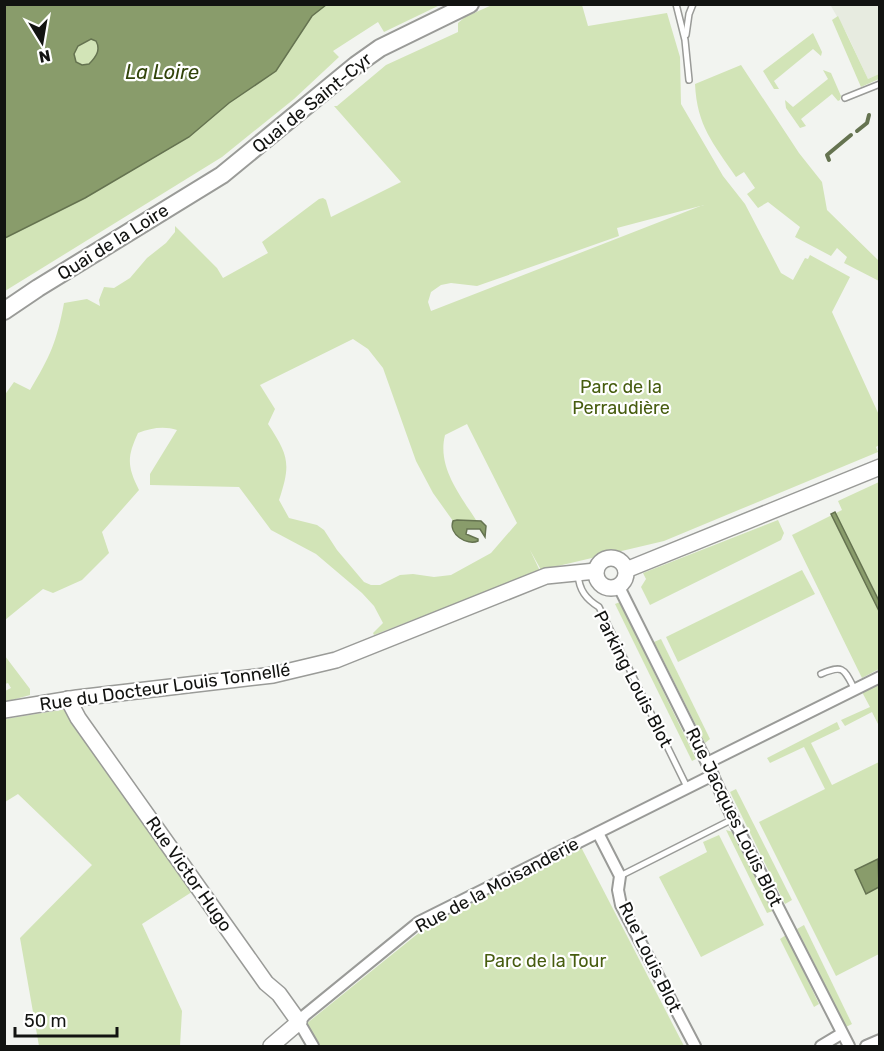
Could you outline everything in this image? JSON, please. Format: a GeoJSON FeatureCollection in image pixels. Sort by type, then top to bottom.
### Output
{"type":"FeatureCollection","features":[{"type":"Feature","properties":{"kind":"main road","name":"Quai de Saint-Cyr"},"geometry":{"type":"LineString","coordinates":[[222,175],[356,65],[404,35],[470,4]]}},
{"type":"Feature","properties":{"kind":"main road","name":"Quai de la Loire"},"geometry":{"type":"LineString","coordinates":[[4,311],[222,175]]}},
{"type":"Feature","properties":{"kind":"street"},"geometry":{"type":"LineString","coordinates":[[626,570],[879,467]]}},
{"type":"Feature","properties":{"kind":"street"},"geometry":{"type":"LineString","coordinates":[[612,558],[621,561],[626,570],[626,580],[614,589],[603,587],[596,578],[596,571],[603,560],[612,558]]}},
{"type":"Feature","properties":{"kind":"street","name":"Rue du Docteur Louis Tonnellé"},"geometry":{"type":"LineString","coordinates":[[4,710],[68,699],[273,675],[336,660],[546,576],[596,571]]}},
{"type":"Feature","properties":{"kind":"street","name":"Rue Jacques Louis Blot"},"geometry":{"type":"LineString","coordinates":[[619,587],[849,1047]]}},
{"type":"Feature","properties":{"kind":"street"},"geometry":{"type":"LineString","coordinates":[[707,763],[879,677]]}},
{"type":"Feature","properties":{"kind":"street","name":"Rue Victor Hugo"},"geometry":{"type":"LineString","coordinates":[[68,699],[78,718],[266,983],[279,994],[299,1022],[313,1047]]}},
{"type":"Feature","properties":{"kind":"street","name":"Rue de la Moisanderie"},"geometry":{"type":"LineString","coordinates":[[271,1047],[304,1015],[420,922],[713,775]]}},
{"type":"Feature","properties":{"kind":"street","name":"Rue Louis Blot"},"geometry":{"type":"LineString","coordinates":[[598,833],[620,876],[618,890],[621,905],[695,1047]]}},
{"type":"Feature","properties":{"kind":"street"},"geometry":{"type":"LineString","coordinates":[[821,1047],[841,1034]]}},
{"type":"Feature","properties":{"kind":"street"},"geometry":{"type":"LineString","coordinates":[[866,1047],[879,1040]]}},
{"type":"Feature","properties":{"kind":"lane"},"geometry":{"type":"LineString","coordinates":[[676,4],[685,40],[689,80]]}},
{"type":"Feature","properties":{"kind":"lane"},"geometry":{"type":"LineString","coordinates":[[685,40],[693,4]]}},
{"type":"Feature","properties":{"kind":"lane"},"geometry":{"type":"LineString","coordinates":[[844,98],[879,84]]}},
{"type":"Feature","properties":{"kind":"lane","name":"Parking Louis Blot"},"geometry":{"type":"LineString","coordinates":[[578,573],[582,591],[588,600],[599,607],[687,787]]}},
{"type":"Feature","properties":{"kind":"lane"},"geometry":{"type":"LineString","coordinates":[[821,674],[835,668],[841,669],[855,690]]}},
{"type":"Feature","properties":{"kind":"lane"},"geometry":{"type":"LineString","coordinates":[[620,876],[733,819]]}},
{"type":"Feature","properties":{"kind":"shaded area"},"geometry":{"type":"Polygon","coordinates":[[[838,4],[879,5],[879,74],[868,79],[831,6],[838,4]]]}},
{"type":"Feature","properties":{"kind":"green space","name":"La Loire"},"geometry":{"type":"Polygon","coordinates":[[[5,5],[440,5],[384,32],[378,22],[333,51],[339,57],[294,99],[222,157],[5,291],[5,5]]]}},
{"type":"Feature","properties":{"kind":"green space","name":"Parc de la Perraudière"},"geometry":{"type":"Polygon","coordinates":[[[492,5],[582,5],[588,26],[667,13],[680,57],[681,104],[723,176],[745,204],[781,273],[793,280],[805,258],[808,259],[810,255],[850,277],[832,312],[879,415],[879,445],[876,447],[878,452],[664,541],[541,570],[530,550],[540,571],[374,635],[373,633],[383,623],[374,606],[316,554],[271,530],[239,487],[150,485],[150,474],[177,430],[153,429],[138,433],[130,455],[132,474],[139,490],[102,532],[109,553],[82,580],[53,593],[43,589],[5,620],[4,396],[14,382],[30,390],[52,348],[64,303],[87,299],[100,306],[99,300],[104,287],[114,288],[130,278],[147,258],[166,243],[175,232],[175,226],[217,268],[223,278],[268,253],[262,242],[319,199],[326,200],[331,217],[401,182],[334,106],[337,106],[386,65],[458,32],[458,23],[465,17],[492,5]],[[701,206],[617,228],[619,236],[477,286],[451,283],[441,285],[431,292],[428,302],[431,311],[701,206]],[[353,339],[260,385],[275,409],[268,424],[286,460],[285,477],[279,500],[289,518],[317,525],[324,530],[337,550],[364,582],[380,585],[400,575],[434,577],[451,575],[491,553],[517,523],[467,424],[445,435],[444,458],[451,480],[476,520],[453,521],[433,493],[416,461],[383,368],[368,349],[353,339]]]}},
{"type":"Feature","properties":{"kind":"green space"},"geometry":{"type":"Polygon","coordinates":[[[838,16],[868,79],[879,74],[879,79],[861,87],[832,20],[838,16]]]}},
{"type":"Feature","properties":{"kind":"green space"},"geometry":{"type":"Polygon","coordinates":[[[813,33],[822,52],[821,56],[813,49],[774,81],[779,89],[774,89],[763,71],[813,33]]]}},
{"type":"Feature","properties":{"kind":"green space"},"geometry":{"type":"Polygon","coordinates":[[[741,65],[799,153],[822,182],[827,210],[879,261],[879,281],[844,263],[847,257],[837,248],[831,256],[795,237],[800,227],[768,202],[758,208],[747,194],[755,188],[744,172],[736,177],[713,144],[699,111],[695,84],[741,65]]]}},
{"type":"Feature","properties":{"kind":"green space"},"geometry":{"type":"Polygon","coordinates":[[[823,70],[831,73],[841,96],[840,100],[838,101],[832,94],[801,119],[806,126],[800,128],[786,108],[785,100],[793,107],[828,79],[823,70]]]}},
{"type":"Feature","properties":{"kind":"green space"},"geometry":{"type":"Polygon","coordinates":[[[879,482],[879,669],[862,678],[792,535],[842,510],[838,501],[879,482]]]}},
{"type":"Feature","properties":{"kind":"green space"},"geometry":{"type":"Polygon","coordinates":[[[778,520],[784,533],[781,540],[650,605],[641,587],[646,579],[643,573],[778,520]]]}},
{"type":"Feature","properties":{"kind":"green space"},"geometry":{"type":"Polygon","coordinates":[[[802,570],[815,594],[678,662],[666,637],[802,570]]]}},
{"type":"Feature","properties":{"kind":"green space"},"geometry":{"type":"Polygon","coordinates":[[[620,602],[696,759],[692,761],[615,604],[620,602]]]}},
{"type":"Feature","properties":{"kind":"green space"},"geometry":{"type":"Polygon","coordinates":[[[661,639],[710,739],[705,743],[654,642],[661,639]]]}},
{"type":"Feature","properties":{"kind":"green space"},"geometry":{"type":"Polygon","coordinates":[[[5,656],[30,689],[30,695],[5,702],[5,691],[11,688],[8,683],[5,684],[5,656]]]}},
{"type":"Feature","properties":{"kind":"green space"},"geometry":{"type":"Polygon","coordinates":[[[879,683],[879,726],[872,712],[845,726],[841,720],[870,707],[862,692],[879,683]]]}},
{"type":"Feature","properties":{"kind":"green space"},"geometry":{"type":"Polygon","coordinates":[[[67,709],[198,888],[142,924],[182,1011],[180,1046],[39,1046],[20,938],[92,865],[18,794],[5,802],[5,719],[67,709]]]}},
{"type":"Feature","properties":{"kind":"green space"},"geometry":{"type":"Polygon","coordinates":[[[837,722],[840,729],[811,743],[832,785],[879,762],[879,861],[878,859],[866,894],[879,887],[879,954],[836,976],[759,822],[825,789],[804,747],[770,763],[767,758],[837,722]]]}},
{"type":"Feature","properties":{"kind":"green space"},"geometry":{"type":"Polygon","coordinates":[[[736,789],[792,900],[785,904],[730,792],[736,789]]]}},
{"type":"Feature","properties":{"kind":"green space"},"geometry":{"type":"Polygon","coordinates":[[[726,830],[733,832],[773,911],[767,913],[726,830]]]}},
{"type":"Feature","properties":{"kind":"green space"},"geometry":{"type":"Polygon","coordinates":[[[719,835],[764,925],[701,957],[659,877],[707,852],[703,842],[719,835]]]}},
{"type":"Feature","properties":{"kind":"green space","name":"Parc de la Tour"},"geometry":{"type":"Polygon","coordinates":[[[581,847],[684,1046],[319,1046],[306,1024],[426,927],[581,847]]]}},
{"type":"Feature","properties":{"kind":"green space"},"geometry":{"type":"Polygon","coordinates":[[[804,925],[852,1024],[846,1027],[797,929],[804,925]]]}},
{"type":"Feature","properties":{"kind":"green space"},"geometry":{"type":"Polygon","coordinates":[[[786,935],[819,1004],[814,1007],[780,939],[786,935]]]}},
{"type":"Feature","properties":{"kind":"water","name":"La Loire"},"geometry":{"type":"Polygon","coordinates":[[[5,4],[326,4],[312,16],[276,71],[229,103],[189,137],[85,198],[5,238],[5,4]],[[91,39],[78,46],[74,54],[76,62],[82,65],[92,61],[98,50],[96,41],[91,39]]]}},
{"type":"Feature","properties":{"kind":"water"},"geometry":{"type":"Polygon","coordinates":[[[835,512],[879,601],[879,611],[831,514],[835,512]]]}},
{"type":"Feature","properties":{"kind":"water"},"geometry":{"type":"Polygon","coordinates":[[[453,521],[481,521],[486,526],[485,537],[480,529],[467,529],[466,534],[478,541],[469,542],[460,538],[452,526],[453,521]]]}},
{"type":"Feature","properties":{"kind":"water"},"geometry":{"type":"Polygon","coordinates":[[[878,859],[879,887],[866,894],[855,870],[878,859]]]}},
{"type":"Feature","properties":{"kind":"waterway"},"geometry":{"type":"LineString","coordinates":[[857,131],[867,123],[869,115]]}},
{"type":"Feature","properties":{"kind":"waterway"},"geometry":{"type":"LineString","coordinates":[[829,160],[827,155],[851,135]]}}]}
